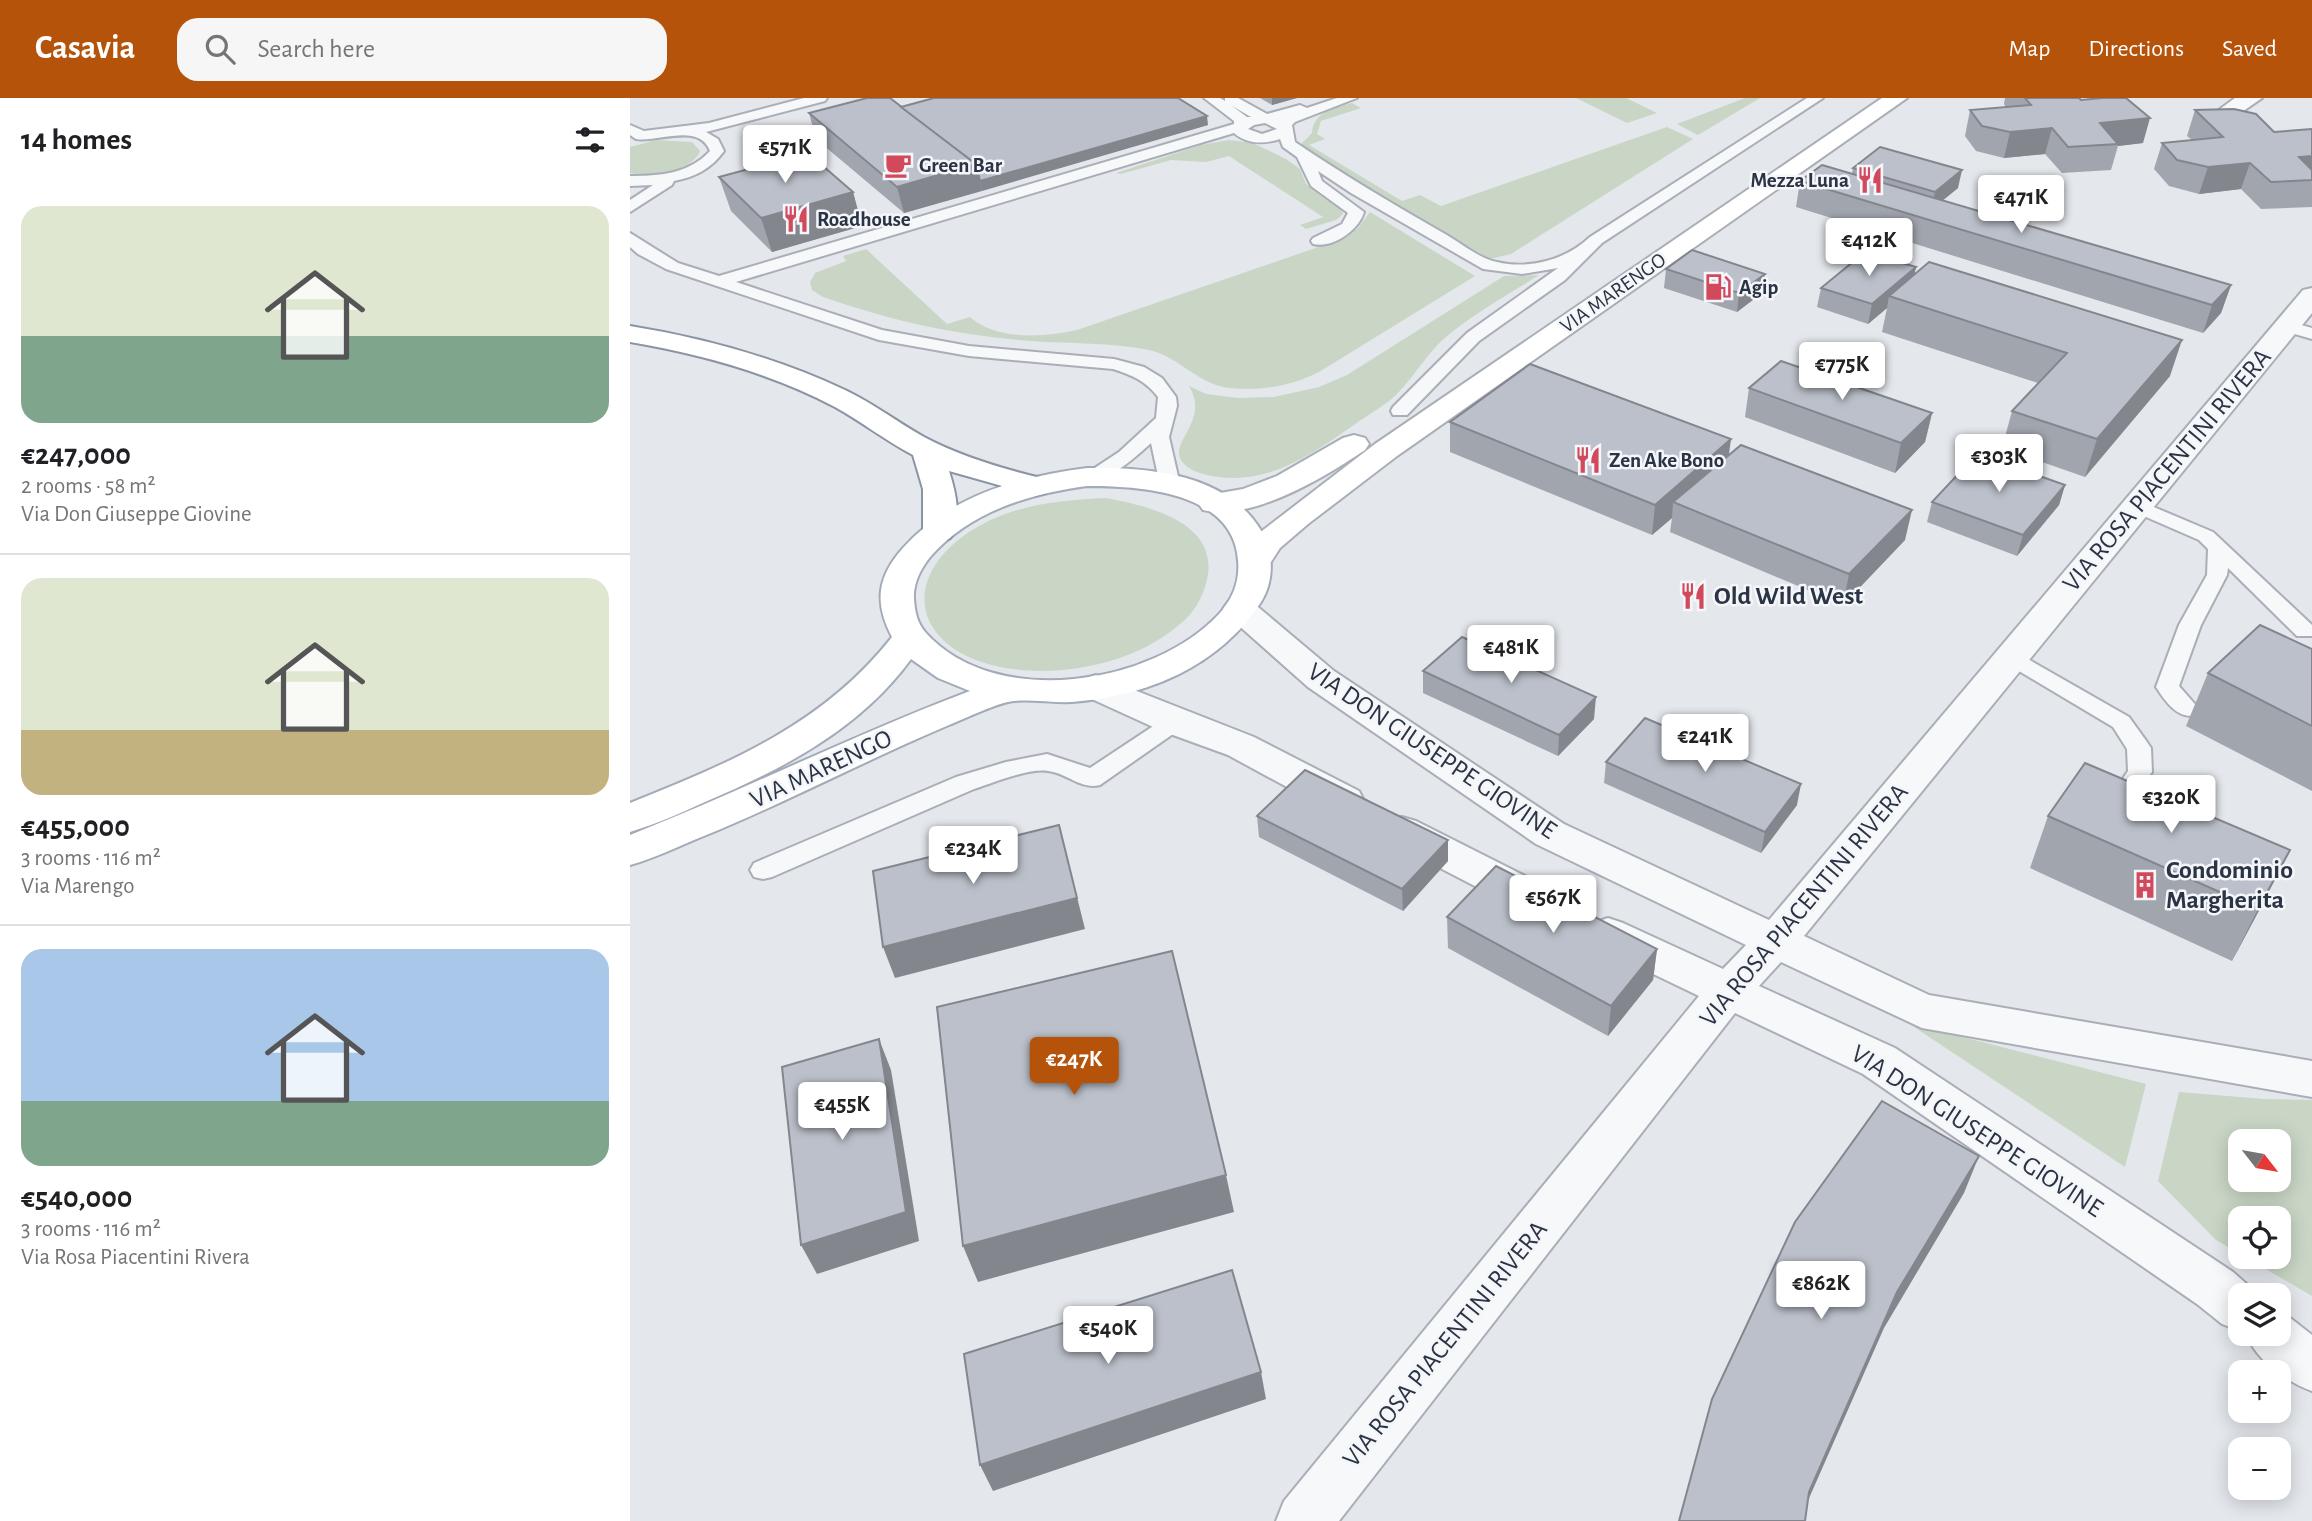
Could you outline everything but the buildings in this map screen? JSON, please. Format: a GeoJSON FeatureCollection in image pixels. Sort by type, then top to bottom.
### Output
{"type":"FeatureCollection","features":[{"type":"Feature","properties":{"kind":"main road"},"geometry":{"type":"LineString","coordinates":[[1730,183],[1858,98]]}},
{"type":"Feature","properties":{"kind":"main road","name":"VIA MARENGO"},"geometry":{"type":"LineString","coordinates":[[1255,561],[1275,535],[1332,489],[1896,98]]}},
{"type":"Feature","properties":{"kind":"main road"},"geometry":{"type":"LineString","coordinates":[[1214,503],[1250,496],[1298,478],[1330,461],[1600,272]]}},
{"type":"Feature","properties":{"kind":"main road"},"geometry":{"type":"LineString","coordinates":[[630,334],[733,357],[784,375],[859,408],[926,450],[1002,478],[1034,486]]}},
{"type":"Feature","properties":{"kind":"main road"},"geometry":{"type":"LineString","coordinates":[[926,450],[939,490],[939,531]]}},
{"type":"Feature","properties":{"kind":"main road"},"geometry":{"type":"LineString","coordinates":[[1091,477],[1130,478],[1170,485],[1214,503],[1230,514],[1251,542],[1255,561],[1251,589],[1224,629],[1194,652],[1156,671],[1096,687],[1051,691],[1012,689],[951,673],[920,652],[909,638],[899,617],[897,599],[900,583],[914,557],[939,531],[989,500],[1034,486],[1091,477]]}},
{"type":"Feature","properties":{"kind":"main road","name":"VIA MARENGO"},"geometry":{"type":"LineString","coordinates":[[630,818],[740,771],[812,731],[872,684],[909,638]]}},
{"type":"Feature","properties":{"kind":"main road","name":"VIA MARENGO"},"geometry":{"type":"LineString","coordinates":[[630,851],[731,810],[936,717],[1012,689]]}},
{"type":"Feature","properties":{"kind":"street"},"geometry":{"type":"LineString","coordinates":[[2231,109],[2251,98]]}},
{"type":"Feature","properties":{"kind":"street","name":"VIA ROSA PIACENTINI RIVERA"},"geometry":{"type":"LineString","coordinates":[[1304,1521],[1728,991],[1776,941],[2137,506],[2304,318]]}},
{"type":"Feature","properties":{"kind":"street","name":"VIA DON GIUSEPPE GIOVINE"},"geometry":{"type":"LineString","coordinates":[[1240,609],[1321,679],[1550,834],[1922,1011],[2312,1079]]}},
{"type":"Feature","properties":{"kind":"street","name":"VIA DON GIUSEPPE GIOVINE"},"geometry":{"type":"LineString","coordinates":[[1096,687],[1175,722],[1241,746],[1503,884],[1879,1061],[2228,1298]]}},
{"type":"Feature","properties":{"kind":"street"},"geometry":{"type":"LineString","coordinates":[[2287,1346],[2312,1367]]}},
{"type":"Feature","properties":{"kind":"lane"},"geometry":{"type":"LineString","coordinates":[[634,135],[715,126],[820,98]]}},
{"type":"Feature","properties":{"kind":"lane"},"geometry":{"type":"LineString","coordinates":[[630,207],[655,188],[712,159],[717,151],[719,137],[730,128],[836,98]]}},
{"type":"Feature","properties":{"kind":"lane"},"geometry":{"type":"LineString","coordinates":[[1211,98],[1241,119],[1240,132],[1255,138]]}},
{"type":"Feature","properties":{"kind":"lane"},"geometry":{"type":"LineString","coordinates":[[1227,98],[1265,119],[1279,121],[1285,127],[1285,138],[1305,159],[1318,185],[1356,212],[1354,221],[1347,228],[1319,241]]}},
{"type":"Feature","properties":{"kind":"lane"},"geometry":{"type":"LineString","coordinates":[[1100,171],[1250,121],[1337,98]]}},
{"type":"Feature","properties":{"kind":"lane"},"geometry":{"type":"LineString","coordinates":[[717,282],[1214,139],[1231,136],[1276,136],[1282,133],[1287,121],[1296,115],[1349,98]]}},
{"type":"Feature","properties":{"kind":"lane"},"geometry":{"type":"LineString","coordinates":[[1292,148],[1356,190],[1489,266],[1523,269],[1568,259],[1816,98]]}},
{"type":"Feature","properties":{"kind":"lane"},"geometry":{"type":"LineString","coordinates":[[634,135],[670,132],[696,134],[709,138],[716,144],[717,151]]}},
{"type":"Feature","properties":{"kind":"lane"},"geometry":{"type":"LineString","coordinates":[[630,181],[668,178],[686,173]]}},
{"type":"Feature","properties":{"kind":"lane"},"geometry":{"type":"LineString","coordinates":[[772,300],[772,284],[784,271],[890,233]]}},
{"type":"Feature","properties":{"kind":"lane"},"geometry":{"type":"LineString","coordinates":[[630,238],[644,251],[672,266],[859,330],[915,343],[990,354],[1124,366],[1148,376],[1165,393],[1167,406],[1162,422],[1163,461],[1170,485]]}},
{"type":"Feature","properties":{"kind":"lane"},"geometry":{"type":"LineString","coordinates":[[1400,411],[1472,337],[1559,276],[1596,240]]}},
{"type":"Feature","properties":{"kind":"lane"},"geometry":{"type":"LineString","coordinates":[[1091,477],[1126,456],[1162,422]]}},
{"type":"Feature","properties":{"kind":"lane"},"geometry":{"type":"LineString","coordinates":[[2137,506],[2206,536],[2305,631]]}},
{"type":"Feature","properties":{"kind":"lane"},"geometry":{"type":"LineString","coordinates":[[2188,710],[2167,687],[2190,625],[2217,575],[2218,548]]}},
{"type":"Feature","properties":{"kind":"lane"},"geometry":{"type":"LineString","coordinates":[[2012,657],[2121,722],[2139,748],[2140,772],[2104,824]]}},
{"type":"Feature","properties":{"kind":"lane"},"geometry":{"type":"LineString","coordinates":[[763,870],[965,783],[1006,769],[1047,762],[1091,779],[1175,722]]}},
{"type":"Feature","properties":{"kind":"green space"},"geometry":{"type":"Polygon","coordinates":[[[1576,98],[1626,98],[1657,113],[1627,123],[1576,98]]]}},
{"type":"Feature","properties":{"kind":"green space"},"geometry":{"type":"Polygon","coordinates":[[[1745,98],[1760,98],[1698,135],[1677,124],[1745,98]]]}},
{"type":"Feature","properties":{"kind":"green space"},"geometry":{"type":"Polygon","coordinates":[[[1352,103],[1361,108],[1321,121],[1317,134],[1325,139],[1309,145],[1402,201],[1420,195],[1441,206],[1667,127],[1693,139],[1511,254],[1490,259],[1303,149],[1302,143],[1312,133],[1320,116],[1352,103]]]}},
{"type":"Feature","properties":{"kind":"green space"},"geometry":{"type":"Polygon","coordinates":[[[656,140],[692,142],[700,151],[688,164],[670,171],[630,173],[630,147],[656,140]]]}},
{"type":"Feature","properties":{"kind":"green space"},"geometry":{"type":"Polygon","coordinates":[[[1229,140],[1253,143],[1286,159],[1300,169],[1306,184],[1341,208],[1343,214],[1336,220],[1306,229],[1300,225],[1323,217],[1229,156],[1206,162],[1171,160],[1121,174],[1116,173],[1201,145],[1229,140]]]}},
{"type":"Feature","properties":{"kind":"green space"},"geometry":{"type":"Polygon","coordinates":[[[1370,212],[1475,276],[1319,372],[1298,381],[1264,388],[1219,386],[1198,377],[1170,358],[1134,347],[1005,339],[900,320],[823,297],[812,290],[810,282],[815,273],[846,261],[843,256],[866,249],[947,324],[970,317],[981,325],[1007,334],[1051,334],[1077,330],[1336,241],[1358,228],[1370,212]]]}},
{"type":"Feature","properties":{"kind":"green space"},"geometry":{"type":"Polygon","coordinates":[[[1539,275],[1446,337],[1388,402],[1293,463],[1239,478],[1203,474],[1192,470],[1181,460],[1181,445],[1195,409],[1189,386],[1206,394],[1238,398],[1274,397],[1319,387],[1347,375],[1504,276],[1539,275]]]}},
{"type":"Feature","properties":{"kind":"green space"},"geometry":{"type":"Polygon","coordinates":[[[1106,498],[1141,506],[1177,520],[1203,544],[1208,560],[1203,592],[1190,615],[1162,638],[1119,658],[1095,665],[1046,671],[1023,670],[1000,667],[970,657],[947,643],[932,626],[925,607],[926,586],[935,565],[953,544],[979,526],[1025,508],[1106,498]]]}},
{"type":"Feature","properties":{"kind":"green space"},"geometry":{"type":"Polygon","coordinates":[[[1908,1023],[2146,1084],[2125,1167],[1908,1023]]]}},
{"type":"Feature","properties":{"kind":"green space"},"geometry":{"type":"Polygon","coordinates":[[[2179,1092],[2312,1100],[2312,1296],[2266,1269],[2291,1269],[2291,1206],[2228,1206],[2228,1247],[2216,1240],[2158,1181],[2179,1092]]]}},
{"type":"Feature","properties":{"kind":"place","name":"Green Bar"},"geometry":{"type":"Point","coordinates":[898,165]}},
{"type":"Feature","properties":{"kind":"place","name":"Mezza Luna"},"geometry":{"type":"Point","coordinates":[1870,180]}},
{"type":"Feature","properties":{"kind":"place","name":"Roadhouse"},"geometry":{"type":"Point","coordinates":[796,219]}},
{"type":"Feature","properties":{"kind":"place","name":"Agip"},"geometry":{"type":"Point","coordinates":[1718,287]}},
{"type":"Feature","properties":{"kind":"place","name":"Zen Ake Bono"},"geometry":{"type":"Point","coordinates":[1588,460]}},
{"type":"Feature","properties":{"kind":"place","name":"Old Wild West"},"geometry":{"type":"Point","coordinates":[1693,596]}},
{"type":"Feature","properties":{"kind":"place","name":"Condominio Margherita"},"geometry":{"type":"Point","coordinates":[2145,885]}}]}
